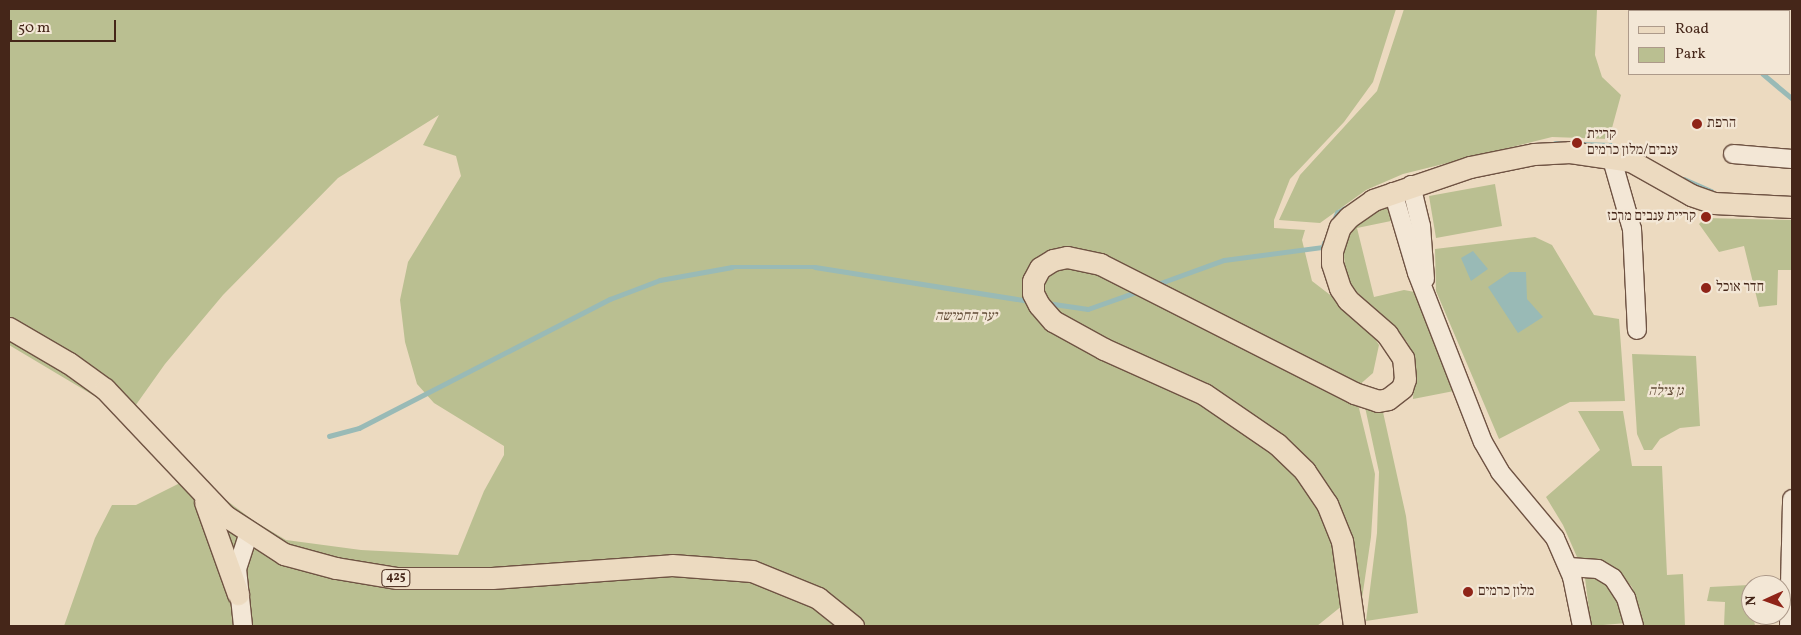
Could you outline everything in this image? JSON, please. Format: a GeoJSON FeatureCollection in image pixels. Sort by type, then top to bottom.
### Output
{"type":"FeatureCollection","features":[{"type":"Feature","properties":{"kind":"main road"},"geometry":{"type":"LineString","coordinates":[[1354,626],[1342,540],[1327,504],[1305,471],[1277,444],[1204,394],[1124,358],[1059,325],[1038,305],[1032,287],[1040,268],[1052,260],[1067,257],[1089,260],[1366,399],[1388,399],[1402,388],[1405,380],[1403,358],[1387,334],[1348,300],[1340,288],[1332,263],[1332,251],[1340,227],[1349,217],[1402,188],[1470,167],[1534,154],[1570,152],[1611,156],[1642,166],[1691,195],[1714,203],[1792,208]]}},
{"type":"Feature","properties":{"kind":"main road","name":"425"},"geometry":{"type":"LineString","coordinates":[[9,328],[69,363],[105,389],[224,514],[284,554],[336,568],[397,578],[492,578],[672,565],[752,571],[818,598],[853,626]]}},
{"type":"Feature","properties":{"kind":"main road"},"geometry":{"type":"LineString","coordinates":[[200,488],[238,594]]}},
{"type":"Feature","properties":{"kind":"street"},"geometry":{"type":"LineString","coordinates":[[1733,154],[1792,159]]}},
{"type":"Feature","properties":{"kind":"street"},"geometry":{"type":"LineString","coordinates":[[1611,156],[1632,230],[1637,330]]}},
{"type":"Feature","properties":{"kind":"street"},"geometry":{"type":"LineString","coordinates":[[1402,188],[1424,292],[1487,450],[1506,478],[1548,526],[1569,567],[1582,626]]}},
{"type":"Feature","properties":{"kind":"street"},"geometry":{"type":"LineString","coordinates":[[1789,626],[1792,499]]}},
{"type":"Feature","properties":{"kind":"street"},"geometry":{"type":"LineString","coordinates":[[243,626],[238,594],[238,560],[249,531]]}},
{"type":"Feature","properties":{"kind":"street"},"geometry":{"type":"LineString","coordinates":[[1569,567],[1598,569],[1613,578],[1626,598],[1634,626]]}},
{"type":"Feature","properties":{"kind":"green space","name":"יער החמישה"},"geometry":{"type":"Polygon","coordinates":[[[9,9],[1396,9],[1373,82],[1344,122],[1290,179],[1274,220],[1274,228],[1305,230],[1302,240],[1312,281],[1364,321],[1379,345],[1373,373],[1357,387],[1357,400],[1375,474],[1371,537],[1358,626],[1348,601],[1317,626],[64,626],[95,538],[112,505],[136,505],[194,476],[254,521],[286,540],[361,550],[458,555],[484,491],[504,455],[504,446],[434,403],[417,384],[405,342],[400,300],[408,262],[461,176],[456,156],[423,145],[439,115],[338,178],[223,295],[165,364],[128,416],[9,345],[9,9]]]}},
{"type":"Feature","properties":{"kind":"green space"},"geometry":{"type":"Polygon","coordinates":[[[1404,9],[1597,9],[1595,55],[1602,77],[1621,95],[1609,139],[1552,137],[1403,174],[1366,190],[1320,223],[1279,220],[1300,175],[1377,91],[1404,9]]]}},
{"type":"Feature","properties":{"kind":"green space"},"geometry":{"type":"Polygon","coordinates":[[[1495,184],[1502,226],[1436,238],[1429,196],[1495,184]]]}},
{"type":"Feature","properties":{"kind":"green space"},"geometry":{"type":"Polygon","coordinates":[[[1387,204],[1391,221],[1357,228],[1374,297],[1404,290],[1415,292],[1454,391],[1413,399],[1415,359],[1407,342],[1347,282],[1343,249],[1350,231],[1359,221],[1387,204]]]}},
{"type":"Feature","properties":{"kind":"green space"},"geometry":{"type":"Polygon","coordinates":[[[1705,218],[1792,220],[1792,270],[1778,270],[1777,305],[1759,307],[1744,246],[1719,252],[1699,224],[1705,218]]]}},
{"type":"Feature","properties":{"kind":"green space"},"geometry":{"type":"Polygon","coordinates":[[[1535,237],[1552,245],[1594,315],[1619,319],[1625,401],[1570,402],[1499,439],[1436,291],[1435,249],[1535,237]]]}},
{"type":"Feature","properties":{"kind":"green space","name":"גן צילה"},"geometry":{"type":"Polygon","coordinates":[[[1632,354],[1696,356],[1700,426],[1680,428],[1660,439],[1652,450],[1644,450],[1637,434],[1632,354]]]}},
{"type":"Feature","properties":{"kind":"green space"},"geometry":{"type":"Polygon","coordinates":[[[1365,407],[1383,412],[1406,516],[1418,613],[1366,621],[1377,533],[1379,472],[1365,407]]]}},
{"type":"Feature","properties":{"kind":"green space"},"geometry":{"type":"Polygon","coordinates":[[[1578,411],[1623,411],[1632,466],[1662,466],[1667,575],[1683,574],[1685,626],[1643,626],[1632,587],[1615,570],[1577,557],[1563,525],[1546,497],[1600,450],[1578,411]]]}},
{"type":"Feature","properties":{"kind":"green space"},"geometry":{"type":"Polygon","coordinates":[[[1597,576],[1611,585],[1627,623],[1591,626],[1585,578],[1597,576]]]}},
{"type":"Feature","properties":{"kind":"green space"},"geometry":{"type":"Polygon","coordinates":[[[1741,585],[1741,625],[1755,626],[1724,626],[1725,602],[1707,601],[1710,587],[1741,585]]]}},
{"type":"Feature","properties":{"kind":"water"},"geometry":{"type":"Polygon","coordinates":[[[1473,251],[1488,269],[1471,281],[1461,258],[1473,251]]]}},
{"type":"Feature","properties":{"kind":"water"},"geometry":{"type":"Polygon","coordinates":[[[1510,272],[1526,272],[1527,299],[1543,317],[1518,333],[1488,287],[1510,272]]]}},
{"type":"Feature","properties":{"kind":"waterway"},"geometry":{"type":"LineString","coordinates":[[1764,75],[1792,98]]}},
{"type":"Feature","properties":{"kind":"waterway"},"geometry":{"type":"LineString","coordinates":[[1555,143],[1611,145],[1623,150]]}},
{"type":"Feature","properties":{"kind":"waterway"},"geometry":{"type":"LineString","coordinates":[[1684,179],[1711,191]]}},
{"type":"Feature","properties":{"kind":"waterway"},"geometry":{"type":"LineString","coordinates":[[1334,220],[1337,213],[1345,208]]}},
{"type":"Feature","properties":{"kind":"waterway"},"geometry":{"type":"LineString","coordinates":[[1155,285],[1224,260],[1323,247],[1324,243]]}},
{"type":"Feature","properties":{"kind":"waterway"},"geometry":{"type":"LineString","coordinates":[[329,436],[359,428],[610,299],[660,280],[732,267],[815,267],[1030,301]]}},
{"type":"Feature","properties":{"kind":"waterway"},"geometry":{"type":"LineString","coordinates":[[1047,303],[1088,309],[1139,291]]}},
{"type":"Feature","properties":{"kind":"place","name":"הרפת"},"geometry":{"type":"Point","coordinates":[1697,124]}},
{"type":"Feature","properties":{"kind":"place","name":"קריית ענבים/מלון כרמים"},"geometry":{"type":"Point","coordinates":[1577,143]}},
{"type":"Feature","properties":{"kind":"place","name":"קריית ענבים מרכז"},"geometry":{"type":"Point","coordinates":[1706,217]}},
{"type":"Feature","properties":{"kind":"place","name":"חדר אוכל"},"geometry":{"type":"Point","coordinates":[1706,288]}},
{"type":"Feature","properties":{"kind":"place","name":"מלון כרמים"},"geometry":{"type":"Point","coordinates":[1468,592]}}]}
